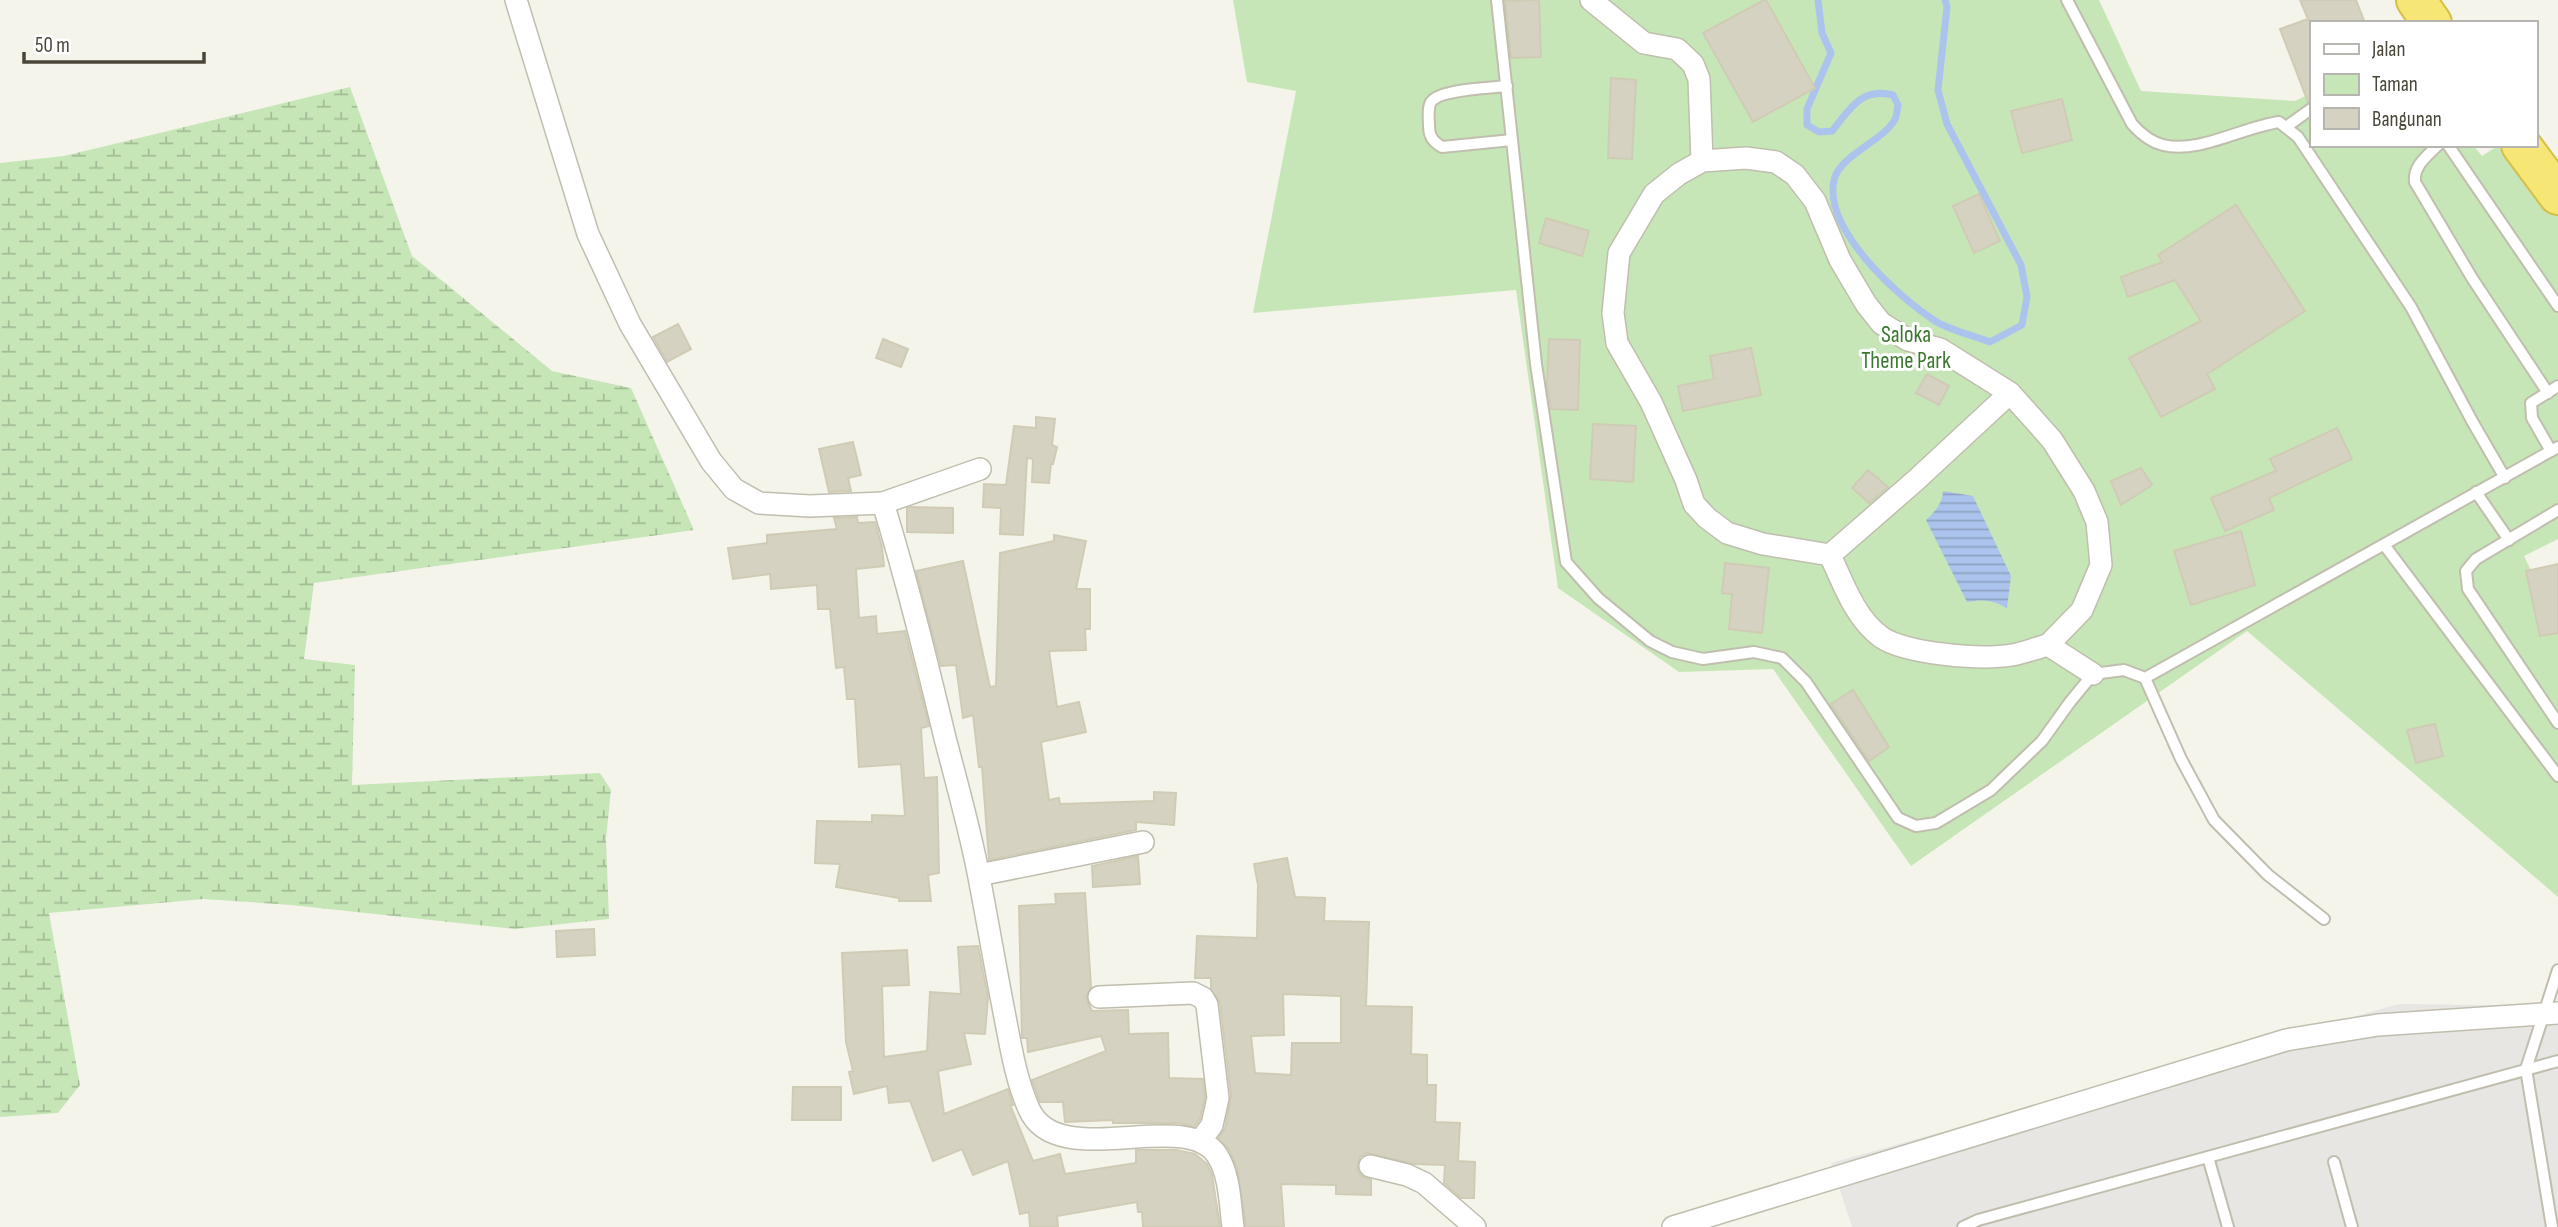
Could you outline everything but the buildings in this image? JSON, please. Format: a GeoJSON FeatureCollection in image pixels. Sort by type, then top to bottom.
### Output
{"type":"FeatureCollection","features":[{"type":"Feature","properties":{"kind":"highway"},"geometry":{"type":"LineString","coordinates":[[2416,0],[2431,21]]}},
{"type":"Feature","properties":{"kind":"highway"},"geometry":{"type":"LineString","coordinates":[[2522,147],[2558,195]]}},
{"type":"Feature","properties":{"kind":"street"},"geometry":{"type":"LineString","coordinates":[[516,0],[588,234],[630,324],[711,461],[734,489],[759,502],[810,506],[883,503],[980,469]]}},
{"type":"Feature","properties":{"kind":"street"},"geometry":{"type":"LineString","coordinates":[[1591,0],[1644,43],[1677,49],[1693,64],[1699,79],[1702,161]]}},
{"type":"Feature","properties":{"kind":"street"},"geometry":{"type":"LineString","coordinates":[[1746,158],[1776,162],[1795,175],[1815,201],[1840,260],[1866,304],[1881,323],[1908,340],[1940,349],[2010,393],[2052,440],[2084,491],[2097,522],[2101,565],[2082,610],[2048,645],[2010,655],[1954,655],[1900,648],[1879,636],[1858,613],[1830,555],[1763,544],[1727,533],[1707,518],[1694,504],[1651,402],[1617,343],[1613,313],[1619,253],[1654,194],[1679,174],[1702,161],[1746,158]]}},
{"type":"Feature","properties":{"kind":"street"},"geometry":{"type":"LineString","coordinates":[[1830,555],[2010,393]]}},
{"type":"Feature","properties":{"kind":"street"},"geometry":{"type":"LineString","coordinates":[[883,503],[905,575],[979,874],[1014,1066],[1029,1111],[1041,1127],[1053,1134],[1069,1137],[1164,1137],[1201,1140],[1216,1154],[1225,1174],[1233,1227]]}},
{"type":"Feature","properties":{"kind":"street"},"geometry":{"type":"LineString","coordinates":[[2048,645],[2093,674]]}},
{"type":"Feature","properties":{"kind":"street"},"geometry":{"type":"LineString","coordinates":[[979,874],[1143,842]]}},
{"type":"Feature","properties":{"kind":"street"},"geometry":{"type":"LineString","coordinates":[[1099,997],[1194,993],[1203,998],[1207,1005],[1218,1098],[1212,1125],[1201,1140]]}},
{"type":"Feature","properties":{"kind":"street"},"geometry":{"type":"LineString","coordinates":[[1673,1227],[2286,1040],[2378,1026],[2552,1014]]}},
{"type":"Feature","properties":{"kind":"street"},"geometry":{"type":"LineString","coordinates":[[1370,1166],[1407,1175],[1424,1183],[1475,1227]]}},
{"type":"Feature","properties":{"kind":"lane"},"geometry":{"type":"LineString","coordinates":[[1497,0],[1536,363],[1566,562],[1598,598],[1650,641],[1672,652],[1703,659],[1754,652],[1782,658],[1806,682],[1898,818],[1916,825],[1936,823],[1991,790],[2042,741],[2093,674],[2124,670],[2145,678],[2181,759],[2214,820],[2268,875],[2324,919]]}},
{"type":"Feature","properties":{"kind":"lane"},"geometry":{"type":"LineString","coordinates":[[2067,0],[2132,124],[2144,136],[2161,145],[2186,148],[2263,124],[2279,122],[2298,137],[2411,307],[2505,478]]}},
{"type":"Feature","properties":{"kind":"lane"},"geometry":{"type":"LineString","coordinates":[[1507,86],[1441,94],[1431,102],[1429,135],[1442,147],[1512,140]]}},
{"type":"Feature","properties":{"kind":"lane"},"geometry":{"type":"LineString","coordinates":[[2286,127],[2310,110]]}},
{"type":"Feature","properties":{"kind":"lane"},"geometry":{"type":"LineString","coordinates":[[2436,147],[2418,166],[2414,174],[2415,182],[2472,278],[2548,393]]}},
{"type":"Feature","properties":{"kind":"lane"},"geometry":{"type":"LineString","coordinates":[[2449,147],[2558,306]]}},
{"type":"Feature","properties":{"kind":"lane"},"geometry":{"type":"LineString","coordinates":[[2145,678],[2555,449],[2532,418],[2530,408],[2531,403],[2558,386]]}},
{"type":"Feature","properties":{"kind":"lane"},"geometry":{"type":"LineString","coordinates":[[2476,492],[2509,540]]}},
{"type":"Feature","properties":{"kind":"lane"},"geometry":{"type":"LineString","coordinates":[[2558,510],[2476,559],[2466,571],[2468,589],[2558,723]]}},
{"type":"Feature","properties":{"kind":"lane"},"geometry":{"type":"LineString","coordinates":[[2385,545],[2558,776]]}},
{"type":"Feature","properties":{"kind":"lane"},"geometry":{"type":"LineString","coordinates":[[2552,1227],[2526,1069],[2552,1014],[2558,970]]}},
{"type":"Feature","properties":{"kind":"lane"},"geometry":{"type":"LineString","coordinates":[[1963,1227],[1979,1220],[2558,1061]]}},
{"type":"Feature","properties":{"kind":"lane"},"geometry":{"type":"LineString","coordinates":[[2208,1157],[2228,1227]]}},
{"type":"Feature","properties":{"kind":"lane"},"geometry":{"type":"LineString","coordinates":[[2334,1162],[2352,1227]]}},
{"type":"Feature","properties":{"kind":"green space","name":"Saloka Theme Park"},"geometry":{"type":"Polygon","coordinates":[[[1233,0],[2099,0],[2141,91],[2295,101],[2310,94],[2310,147],[2475,147],[2482,156],[2496,147],[2510,147],[2558,213],[2558,539],[2524,556],[2558,626],[2558,897],[2247,631],[1911,866],[1773,669],[1679,672],[1558,588],[1516,290],[1253,313],[1296,91],[1247,82],[1233,0]]]}},
{"type":"Feature","properties":{"kind":"green space"},"geometry":{"type":"Polygon","coordinates":[[[350,87],[412,256],[552,371],[631,388],[694,530],[314,583],[304,659],[355,665],[352,785],[600,773],[611,790],[606,839],[609,919],[515,929],[291,905],[204,899],[49,913],[80,1085],[58,1113],[0,1117],[0,163],[64,156],[350,87]]]}},
{"type":"Feature","properties":{"kind":"shaded area"},"geometry":{"type":"Polygon","coordinates":[[[2399,1004],[2558,1006],[2558,1227],[1852,1227],[1831,1163],[2399,1004]]]}},
{"type":"Feature","properties":{"kind":"water"},"geometry":{"type":"Polygon","coordinates":[[[1943,491],[1973,496],[2011,576],[2007,608],[1988,601],[1967,602],[1926,520],[1940,504],[1943,491]]]}},
{"type":"Feature","properties":{"kind":"waterway"},"geometry":{"type":"LineString","coordinates":[[1818,0],[1822,33],[1831,53],[1807,109],[1807,125],[1819,132],[1832,131],[1857,102],[1872,94],[1893,95],[1898,105],[1895,119],[1888,129],[1852,156],[1838,171],[1834,180],[1834,199],[1840,219],[1851,240],[1867,260],[1902,296],[1935,321],[1990,342],[2022,325],[2027,297],[2021,265],[1947,124],[1938,90],[1947,7],[1945,0]]}}]}
